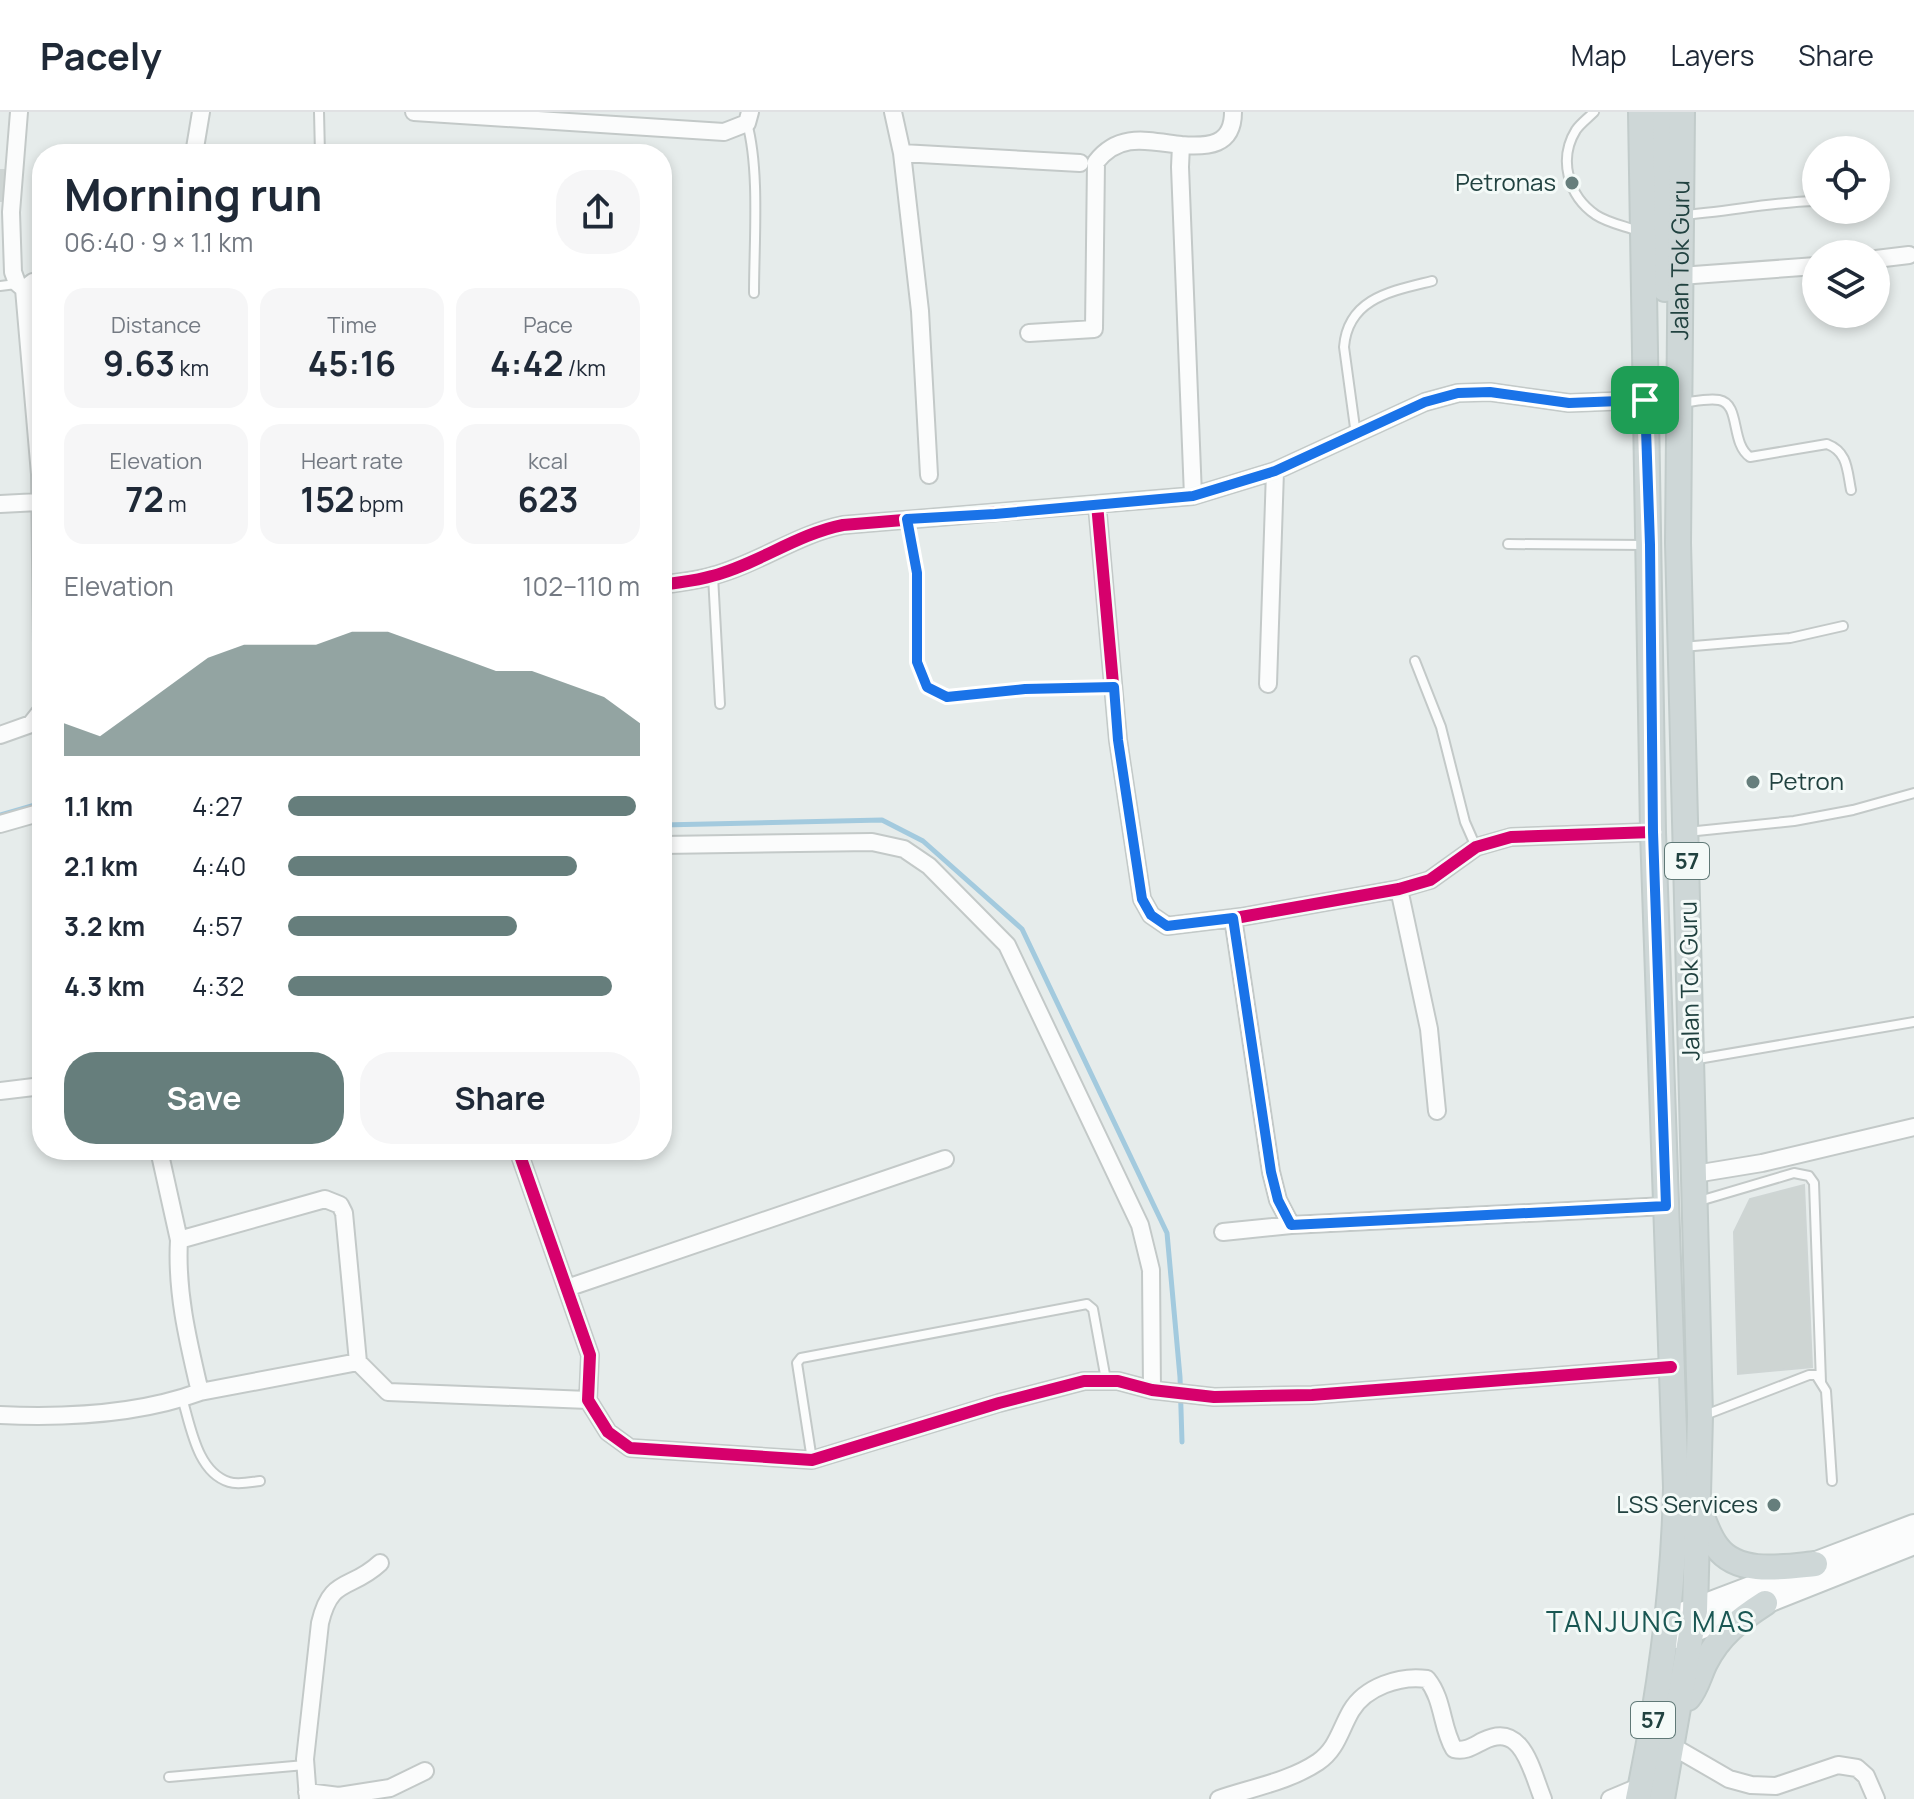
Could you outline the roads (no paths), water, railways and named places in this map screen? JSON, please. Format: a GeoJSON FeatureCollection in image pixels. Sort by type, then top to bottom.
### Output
{"type":"FeatureCollection","features":[{"type":"Feature","properties":{"kind":"main road","name":"Jalan Tok Guru"},"geometry":{"type":"LineString","coordinates":[[1639,1792],[1668,1630],[1675,1562],[1676,1487],[1653,832],[1641,112]]}},
{"type":"Feature","properties":{"kind":"main road"},"geometry":{"type":"LineString","coordinates":[[1664,112],[1664,277],[1679,403]]}},
{"type":"Feature","properties":{"kind":"main road","name":"Jalan Tok Guru"},"geometry":{"type":"LineString","coordinates":[[1662,1799],[1693,1621],[1700,1416],[1681,647],[1679,403],[1682,112]]}},
{"type":"Feature","properties":{"kind":"main road"},"geometry":{"type":"LineString","coordinates":[[1698,1506],[1717,1548],[1730,1560],[1765,1567],[1815,1564]]}},
{"type":"Feature","properties":{"kind":"main road"},"geometry":{"type":"LineString","coordinates":[[1668,1630],[1815,1564],[1914,1526]]}},
{"type":"Feature","properties":{"kind":"main road"},"geometry":{"type":"LineString","coordinates":[[1693,1621],[1765,1603],[1914,1543]]}},
{"type":"Feature","properties":{"kind":"main road"},"geometry":{"type":"LineString","coordinates":[[1680,1703],[1691,1694],[1714,1647],[1727,1631],[1765,1603]]}},
{"type":"Feature","properties":{"kind":"street"},"geometry":{"type":"LineString","coordinates":[[19,112],[11,212],[13,272],[32,416]]}},
{"type":"Feature","properties":{"kind":"street"},"geometry":{"type":"LineString","coordinates":[[196,144],[201,112]]}},
{"type":"Feature","properties":{"kind":"street"},"geometry":{"type":"LineString","coordinates":[[414,112],[724,132],[749,117]]}},
{"type":"Feature","properties":{"kind":"street"},"geometry":{"type":"LineString","coordinates":[[893,112],[902,153],[920,311],[929,475]]}},
{"type":"Feature","properties":{"kind":"street"},"geometry":{"type":"LineString","coordinates":[[1029,333],[1094,329],[1096,162],[1106,148],[1124,142],[1143,141],[1204,147],[1220,140],[1232,126],[1233,112]]}},
{"type":"Feature","properties":{"kind":"street"},"geometry":{"type":"LineString","coordinates":[[1181,145],[1193,496]]}},
{"type":"Feature","properties":{"kind":"street"},"geometry":{"type":"LineString","coordinates":[[902,153],[1080,163]]}},
{"type":"Feature","properties":{"kind":"street"},"geometry":{"type":"LineString","coordinates":[[1890,257],[1909,255]]}},
{"type":"Feature","properties":{"kind":"street"},"geometry":{"type":"LineString","coordinates":[[1680,276],[1802,267]]}},
{"type":"Feature","properties":{"kind":"street"},"geometry":{"type":"LineString","coordinates":[[672,583],[713,576],[790,545],[818,530],[907,519],[1193,496],[1275,471],[1425,402],[1458,393],[1490,392],[1569,403],[1645,400]]}},
{"type":"Feature","properties":{"kind":"street"},"geometry":{"type":"LineString","coordinates":[[1268,684],[1275,471]]}},
{"type":"Feature","properties":{"kind":"street"},"geometry":{"type":"LineString","coordinates":[[0,504],[32,502]]}},
{"type":"Feature","properties":{"kind":"street"},"geometry":{"type":"LineString","coordinates":[[1097,504],[1118,740],[1142,899],[1151,915],[1167,926],[1233,918],[1399,889],[1430,880],[1476,847],[1511,837],[1653,832]]}},
{"type":"Feature","properties":{"kind":"street"},"geometry":{"type":"LineString","coordinates":[[0,735],[32,723]]}},
{"type":"Feature","properties":{"kind":"street"},"geometry":{"type":"LineString","coordinates":[[0,824],[32,815]]}},
{"type":"Feature","properties":{"kind":"street"},"geometry":{"type":"LineString","coordinates":[[672,845],[872,842],[904,849],[929,866],[1007,945],[1140,1225],[1151,1270],[1155,1390]]}},
{"type":"Feature","properties":{"kind":"street"},"geometry":{"type":"LineString","coordinates":[[1399,889],[1429,1029],[1437,1111]]}},
{"type":"Feature","properties":{"kind":"street"},"geometry":{"type":"LineString","coordinates":[[1233,918],[1271,1172],[1278,1200],[1291,1225]]}},
{"type":"Feature","properties":{"kind":"street"},"geometry":{"type":"LineString","coordinates":[[0,1091],[32,1087]]}},
{"type":"Feature","properties":{"kind":"street"},"geometry":{"type":"LineString","coordinates":[[1695,1174],[1762,1163],[1914,1127]]}},
{"type":"Feature","properties":{"kind":"street"},"geometry":{"type":"LineString","coordinates":[[567,1288],[945,1159]]}},
{"type":"Feature","properties":{"kind":"street"},"geometry":{"type":"LineString","coordinates":[[161,1160],[179,1240],[177,1275],[200,1392]]}},
{"type":"Feature","properties":{"kind":"street"},"geometry":{"type":"LineString","coordinates":[[522,1160],[590,1355],[588,1400],[608,1432],[630,1448],[812,1460],[1037,1392],[1084,1381],[1106,1381],[1214,1397],[1312,1395],[1671,1367]]}},
{"type":"Feature","properties":{"kind":"street"},"geometry":{"type":"LineString","coordinates":[[179,1240],[325,1199],[340,1205],[345,1221],[358,1362],[388,1392],[588,1400]]}},
{"type":"Feature","properties":{"kind":"street"},"geometry":{"type":"LineString","coordinates":[[1223,1232],[1291,1225],[1666,1206]]}},
{"type":"Feature","properties":{"kind":"street"},"geometry":{"type":"LineString","coordinates":[[0,1415],[59,1418],[182,1398],[358,1362]]}},
{"type":"Feature","properties":{"kind":"street"},"geometry":{"type":"LineString","coordinates":[[380,1563],[368,1574],[337,1587],[325,1601],[305,1765],[307,1795],[339,1796],[390,1788],[425,1771]]}},
{"type":"Feature","properties":{"kind":"street"},"geometry":{"type":"LineString","coordinates":[[1219,1799],[1319,1762],[1336,1746],[1352,1710],[1366,1694],[1413,1677],[1427,1679],[1437,1691],[1449,1741],[1454,1749],[1462,1751],[1494,1735],[1507,1735],[1520,1744],[1543,1799]]}},
{"type":"Feature","properties":{"kind":"street"},"geometry":{"type":"LineString","coordinates":[[1672,1746],[1729,1779],[1751,1785],[1776,1786],[1838,1765],[1857,1768],[1866,1776],[1876,1799]]}},
{"type":"Feature","properties":{"kind":"street"},"geometry":{"type":"LineString","coordinates":[[1610,1799],[1639,1792]]}},
{"type":"Feature","properties":{"kind":"lane"},"geometry":{"type":"LineString","coordinates":[[319,112],[320,144]]}},
{"type":"Feature","properties":{"kind":"lane"},"geometry":{"type":"LineString","coordinates":[[1594,112],[1577,129],[1567,151],[1569,178],[1576,197],[1597,216],[1643,232]]}},
{"type":"Feature","properties":{"kind":"lane"},"geometry":{"type":"LineString","coordinates":[[749,117],[753,166],[754,293]]}},
{"type":"Feature","properties":{"kind":"lane"},"geometry":{"type":"LineString","coordinates":[[1682,215],[1802,201]]}},
{"type":"Feature","properties":{"kind":"lane"},"geometry":{"type":"LineString","coordinates":[[1356,436],[1344,347],[1345,332],[1352,318],[1366,304],[1385,294],[1432,281]]}},
{"type":"Feature","properties":{"kind":"lane"},"geometry":{"type":"LineString","coordinates":[[1679,403],[1717,399],[1726,402],[1733,412],[1742,451],[1750,457],[1827,444],[1839,448],[1846,460],[1851,490]]}},
{"type":"Feature","properties":{"kind":"lane"},"geometry":{"type":"LineString","coordinates":[[907,519],[917,573],[917,662],[927,687],[947,697],[1025,689],[1114,687]]}},
{"type":"Feature","properties":{"kind":"lane"},"geometry":{"type":"LineString","coordinates":[[1508,544],[1650,545]]}},
{"type":"Feature","properties":{"kind":"lane"},"geometry":{"type":"LineString","coordinates":[[713,576],[720,704]]}},
{"type":"Feature","properties":{"kind":"lane"},"geometry":{"type":"LineString","coordinates":[[1681,647],[1790,638],[1843,626]]}},
{"type":"Feature","properties":{"kind":"lane"},"geometry":{"type":"LineString","coordinates":[[1415,661],[1441,727],[1465,822],[1476,847]]}},
{"type":"Feature","properties":{"kind":"lane"},"geometry":{"type":"LineString","coordinates":[[1686,832],[1824,816],[1914,793]]}},
{"type":"Feature","properties":{"kind":"lane"},"geometry":{"type":"LineString","coordinates":[[1692,1060],[1914,1022]]}},
{"type":"Feature","properties":{"kind":"lane"},"geometry":{"type":"LineString","coordinates":[[1695,1202],[1794,1173],[1809,1176],[1814,1183],[1821,1382]]}},
{"type":"Feature","properties":{"kind":"lane"},"geometry":{"type":"LineString","coordinates":[[812,1460],[797,1363],[801,1358],[1087,1304],[1093,1309],[1106,1381]]}},
{"type":"Feature","properties":{"kind":"lane"},"geometry":{"type":"LineString","coordinates":[[1700,1416],[1816,1375],[1826,1391],[1832,1481]]}},
{"type":"Feature","properties":{"kind":"lane"},"geometry":{"type":"LineString","coordinates":[[182,1398],[209,1471],[231,1483],[260,1481]]}},
{"type":"Feature","properties":{"kind":"lane"},"geometry":{"type":"LineString","coordinates":[[169,1777],[305,1765]]}},
{"type":"Feature","properties":{"kind":"waterway"},"geometry":{"type":"LineString","coordinates":[[0,815],[32,806]]}},
{"type":"Feature","properties":{"kind":"waterway"},"geometry":{"type":"LineString","coordinates":[[672,825],[882,820],[923,841],[1022,929],[1167,1233],[1180,1377],[1182,1442]]}},
{"type":"Feature","properties":{"kind":"place","name":"Petronas"},"geometry":{"type":"Point","coordinates":[1572,183]}},
{"type":"Feature","properties":{"kind":"place","name":"Petron"},"geometry":{"type":"Point","coordinates":[1753,782]}},
{"type":"Feature","properties":{"kind":"place","name":"LSS Services"},"geometry":{"type":"Point","coordinates":[1774,1505]}},
{"type":"Feature","properties":{"kind":"district","name":"TANJUNG MAS"},"geometry":{"type":"Point","coordinates":[1651,1622]}}]}
